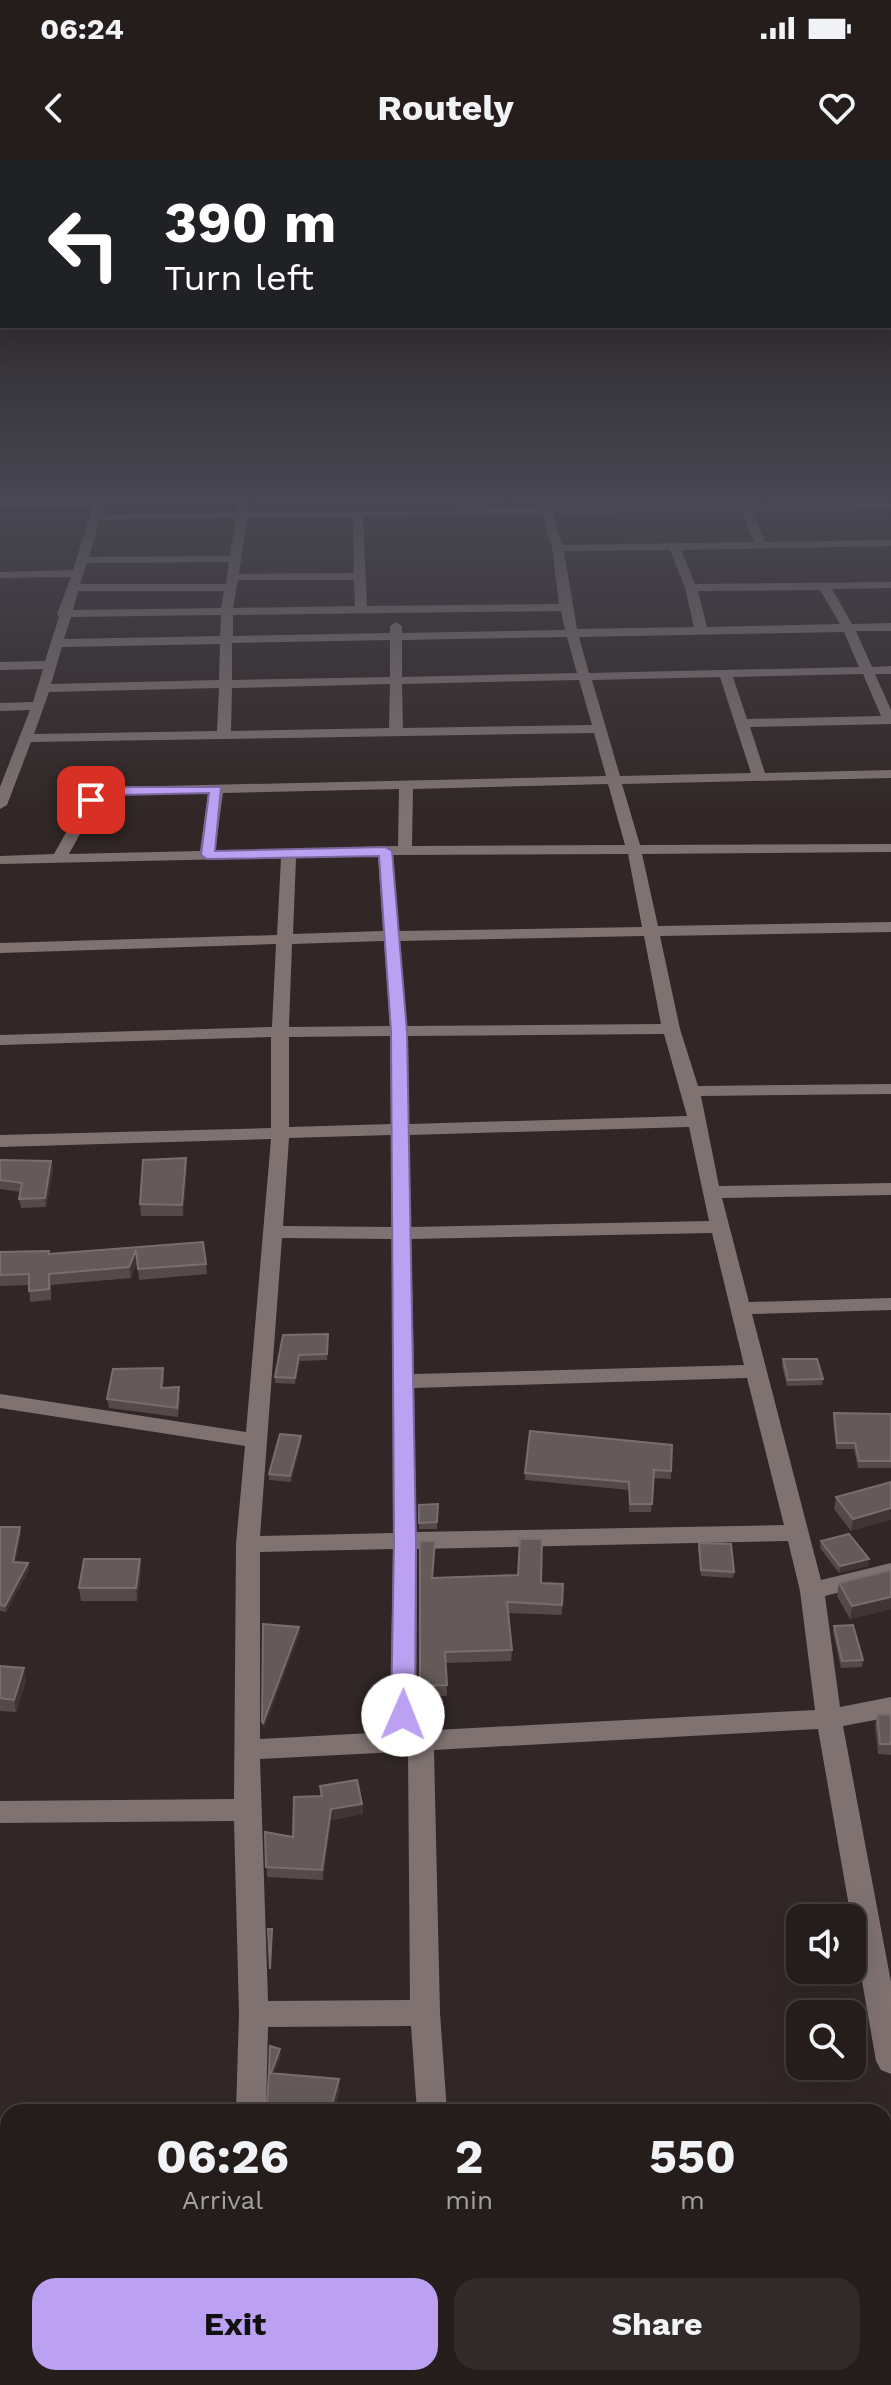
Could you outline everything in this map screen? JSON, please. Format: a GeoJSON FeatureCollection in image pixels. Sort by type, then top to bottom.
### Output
{"type":"FeatureCollection","features":[{"type":"Feature","properties":{"kind":"street"},"geometry":{"type":"LineString","coordinates":[[0,805],[44,688],[65,607]]}},
{"type":"Feature","properties":{"kind":"street"},"geometry":{"type":"LineString","coordinates":[[224,734],[228,607]]}},
{"type":"Feature","properties":{"kind":"street"},"geometry":{"type":"LineString","coordinates":[[63,614],[565,607],[634,849],[671,1029],[691,1091],[711,1192],[812,1591],[829,1719],[891,2061]]}},
{"type":"Feature","properties":{"kind":"street"},"geometry":{"type":"LineString","coordinates":[[696,607],[701,629]]}},
{"type":"Feature","properties":{"kind":"street"},"geometry":{"type":"LineString","coordinates":[[743,723],[890,720],[836,607]]}},
{"type":"Feature","properties":{"kind":"street"},"geometry":{"type":"LineString","coordinates":[[396,732],[397,610]]}},
{"type":"Feature","properties":{"kind":"street"},"geometry":{"type":"LineString","coordinates":[[55,643],[891,627]]}},
{"type":"Feature","properties":{"kind":"street"},"geometry":{"type":"LineString","coordinates":[[0,666],[49,665]]}},
{"type":"Feature","properties":{"kind":"street"},"geometry":{"type":"LineString","coordinates":[[44,688],[891,670]]}},
{"type":"Feature","properties":{"kind":"street"},"geometry":{"type":"LineString","coordinates":[[726,675],[760,778]]}},
{"type":"Feature","properties":{"kind":"street"},"geometry":{"type":"LineString","coordinates":[[0,707],[38,706]]}},
{"type":"Feature","properties":{"kind":"street"},"geometry":{"type":"LineString","coordinates":[[26,738],[601,729]]}},
{"type":"Feature","properties":{"kind":"street"},"geometry":{"type":"LineString","coordinates":[[59,858],[91,800],[117,791],[891,774]]}},
{"type":"Feature","properties":{"kind":"street"},"geometry":{"type":"LineString","coordinates":[[406,785],[395,851],[392,936],[399,1032],[405,1542],[412,1742],[431,2104]]}},
{"type":"Feature","properties":{"kind":"street"},"geometry":{"type":"LineString","coordinates":[[207,855],[216,789]]}},
{"type":"Feature","properties":{"kind":"street"},"geometry":{"type":"LineString","coordinates":[[0,861],[395,851],[891,848]]}},
{"type":"Feature","properties":{"kind":"street"},"geometry":{"type":"LineString","coordinates":[[251,2104],[254,2014],[246,1750],[248,1544],[280,1135],[280,1032],[289,854]]}},
{"type":"Feature","properties":{"kind":"street"},"geometry":{"type":"LineString","coordinates":[[0,948],[392,936],[891,927]]}},
{"type":"Feature","properties":{"kind":"street"},"geometry":{"type":"LineString","coordinates":[[0,1040],[280,1032],[671,1029]]}},
{"type":"Feature","properties":{"kind":"street"},"geometry":{"type":"LineString","coordinates":[[691,1091],[891,1089]]}},
{"type":"Feature","properties":{"kind":"street"},"geometry":{"type":"LineString","coordinates":[[0,1141],[697,1121]]}},
{"type":"Feature","properties":{"kind":"street"},"geometry":{"type":"LineString","coordinates":[[711,1192],[891,1189]]}},
{"type":"Feature","properties":{"kind":"street"},"geometry":{"type":"LineString","coordinates":[[273,1232],[400,1233],[720,1227]]}},
{"type":"Feature","properties":{"kind":"street"},"geometry":{"type":"LineString","coordinates":[[741,1308],[891,1304]]}},
{"type":"Feature","properties":{"kind":"street"},"geometry":{"type":"LineString","coordinates":[[403,1381],[757,1371]]}},
{"type":"Feature","properties":{"kind":"street"},"geometry":{"type":"LineString","coordinates":[[0,1401],[256,1441]]}},
{"type":"Feature","properties":{"kind":"street"},"geometry":{"type":"LineString","coordinates":[[248,1544],[798,1533]]}},
{"type":"Feature","properties":{"kind":"street"},"geometry":{"type":"LineString","coordinates":[[812,1591],[891,1571]]}},
{"type":"Feature","properties":{"kind":"street"},"geometry":{"type":"LineString","coordinates":[[246,1750],[829,1719],[891,1707]]}},
{"type":"Feature","properties":{"kind":"street"},"geometry":{"type":"LineString","coordinates":[[0,1812],[247,1810]]}},
{"type":"Feature","properties":{"kind":"street"},"geometry":{"type":"LineString","coordinates":[[254,2014],[425,2013]]}},
{"type":"Feature","properties":{"kind":"building"},"geometry":{"type":"Polygon","coordinates":[[[186,1158],[182,1205],[140,1204],[143,1160],[186,1158]]]}},
{"type":"Feature","properties":{"kind":"building"},"geometry":{"type":"Polygon","coordinates":[[[0,1160],[51,1161],[45,1198],[19,1199],[22,1183],[0,1180],[0,1160]]]}},
{"type":"Feature","properties":{"kind":"building"},"geometry":{"type":"Polygon","coordinates":[[[203,1242],[206,1264],[138,1269],[136,1250],[129,1267],[49,1274],[49,1289],[29,1291],[29,1274],[0,1275],[0,1252],[49,1251],[49,1254],[203,1242]]]}},
{"type":"Feature","properties":{"kind":"building"},"geometry":{"type":"Polygon","coordinates":[[[328,1334],[327,1354],[299,1355],[295,1378],[275,1377],[283,1335],[328,1334]]]}},
{"type":"Feature","properties":{"kind":"building"},"geometry":{"type":"Polygon","coordinates":[[[783,1359],[817,1359],[823,1379],[788,1380],[783,1359]]]}},
{"type":"Feature","properties":{"kind":"building"},"geometry":{"type":"Polygon","coordinates":[[[163,1368],[161,1388],[179,1387],[177,1408],[107,1399],[113,1369],[163,1368]]]}},
{"type":"Feature","properties":{"kind":"building"},"geometry":{"type":"Polygon","coordinates":[[[834,1413],[891,1414],[891,1461],[859,1461],[855,1443],[837,1443],[834,1413]]]}},
{"type":"Feature","properties":{"kind":"building"},"geometry":{"type":"Polygon","coordinates":[[[530,1431],[672,1445],[671,1471],[654,1470],[652,1504],[630,1504],[629,1482],[525,1473],[530,1431]]]}},
{"type":"Feature","properties":{"kind":"building"},"geometry":{"type":"Polygon","coordinates":[[[280,1434],[301,1436],[290,1476],[269,1474],[280,1434]]]}},
{"type":"Feature","properties":{"kind":"building"},"geometry":{"type":"Polygon","coordinates":[[[891,1482],[891,1508],[853,1519],[836,1497],[891,1482]]]}},
{"type":"Feature","properties":{"kind":"building"},"geometry":{"type":"Polygon","coordinates":[[[438,1504],[437,1522],[419,1523],[419,1505],[438,1504]]]}},
{"type":"Feature","properties":{"kind":"building"},"geometry":{"type":"Polygon","coordinates":[[[0,1527],[20,1527],[13,1562],[28,1563],[5,1606],[0,1605],[0,1527]]]}},
{"type":"Feature","properties":{"kind":"building"},"geometry":{"type":"Polygon","coordinates":[[[849,1534],[869,1559],[840,1566],[821,1541],[849,1534]]]}},
{"type":"Feature","properties":{"kind":"building"},"geometry":{"type":"Polygon","coordinates":[[[520,1539],[542,1539],[541,1583],[563,1584],[562,1605],[507,1602],[512,1650],[445,1652],[447,1685],[420,1686],[420,1541],[435,1541],[432,1578],[518,1575],[520,1539]]]}},
{"type":"Feature","properties":{"kind":"building"},"geometry":{"type":"Polygon","coordinates":[[[699,1543],[731,1544],[734,1572],[701,1570],[699,1543]]]}},
{"type":"Feature","properties":{"kind":"building"},"geometry":{"type":"Polygon","coordinates":[[[84,1559],[140,1559],[136,1588],[79,1588],[84,1559]]]}},
{"type":"Feature","properties":{"kind":"building"},"geometry":{"type":"Polygon","coordinates":[[[891,1570],[891,1597],[852,1606],[839,1583],[891,1570]]]}},
{"type":"Feature","properties":{"kind":"building"},"geometry":{"type":"Polygon","coordinates":[[[263,1624],[299,1627],[263,1723],[262,1722],[263,1624]]]}},
{"type":"Feature","properties":{"kind":"building"},"geometry":{"type":"Polygon","coordinates":[[[853,1625],[863,1660],[842,1661],[834,1626],[853,1625]]]}},
{"type":"Feature","properties":{"kind":"building"},"geometry":{"type":"Polygon","coordinates":[[[0,1666],[24,1668],[14,1700],[0,1698],[0,1666]]]}},
{"type":"Feature","properties":{"kind":"building"},"geometry":{"type":"Polygon","coordinates":[[[877,1714],[891,1715],[891,1744],[880,1744],[877,1714]]]}},
{"type":"Feature","properties":{"kind":"building"},"geometry":{"type":"Polygon","coordinates":[[[357,1780],[362,1804],[331,1809],[322,1870],[266,1867],[265,1832],[293,1837],[294,1797],[322,1796],[320,1786],[357,1780]]]}},
{"type":"Feature","properties":{"kind":"building"},"geometry":{"type":"Polygon","coordinates":[[[268,1929],[272,1929],[270,1969],[268,1929]]]}},
{"type":"Feature","properties":{"kind":"building"},"geometry":{"type":"Polygon","coordinates":[[[270,2046],[280,2049],[269,2073],[270,2046]]]}},
{"type":"Feature","properties":{"kind":"building"},"geometry":{"type":"Polygon","coordinates":[[[269,2073],[339,2079],[332,2104],[246,2104],[267,2103],[269,2073]]]}},
{"type":"Feature","properties":{"kind":"route"},"geometry":{"type":"LineString","coordinates":[[91,800],[117,791],[216,789],[207,855],[385,851],[399,1032],[405,1542],[403,1715]]}}]}
